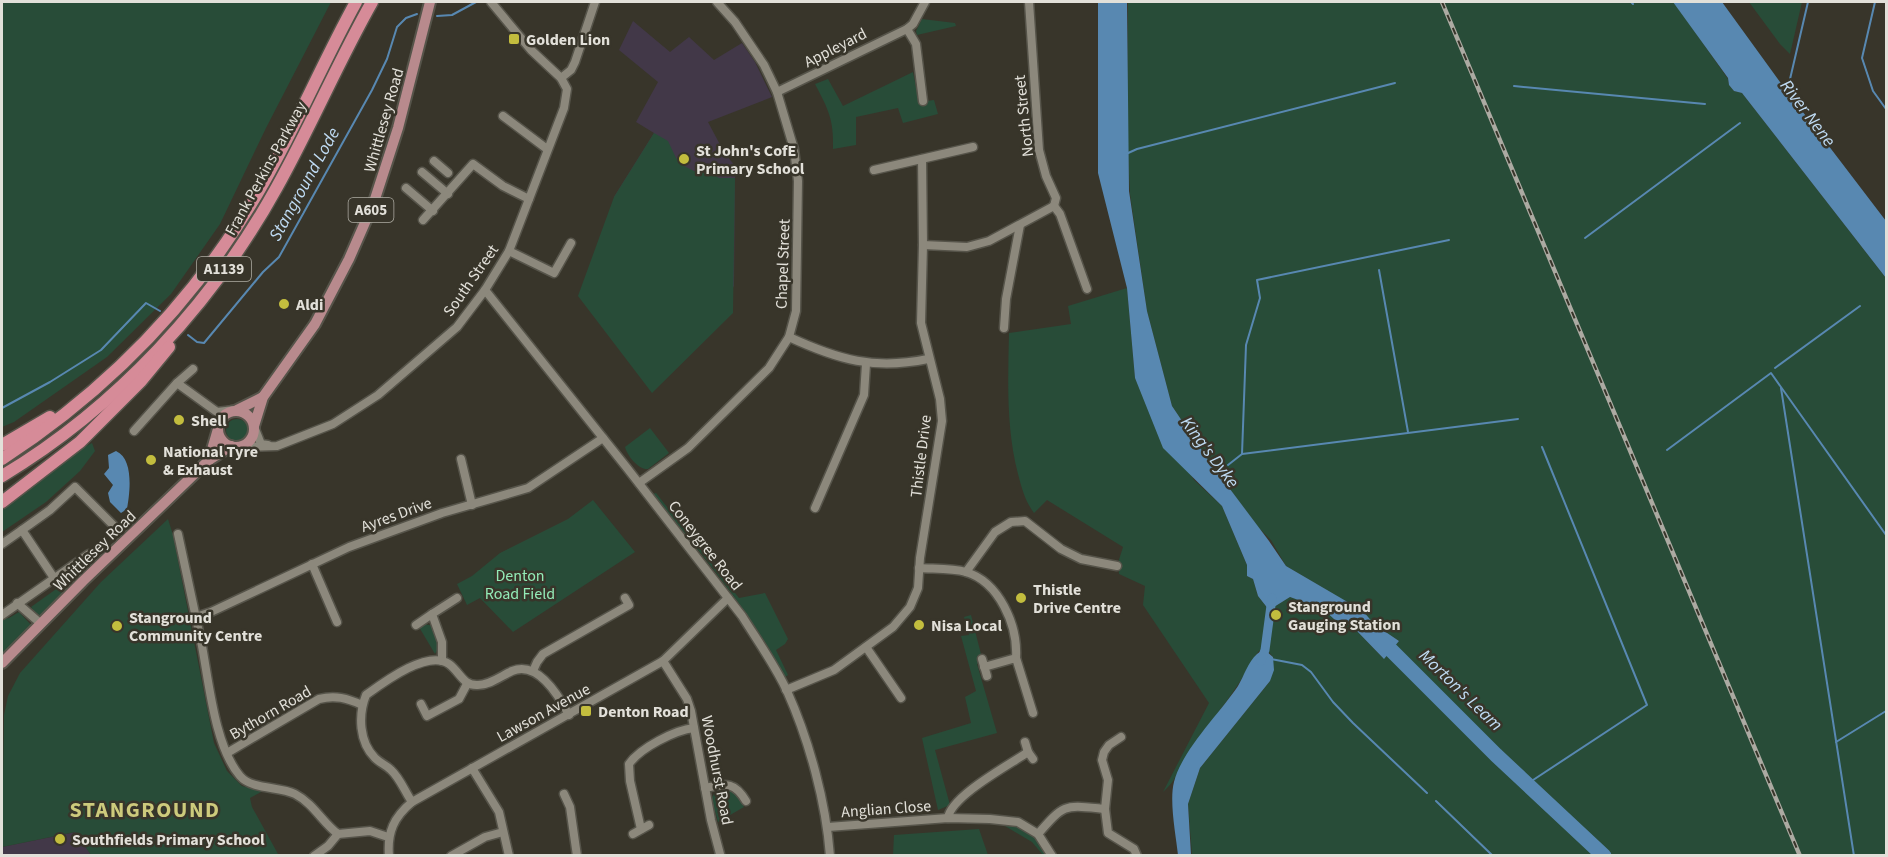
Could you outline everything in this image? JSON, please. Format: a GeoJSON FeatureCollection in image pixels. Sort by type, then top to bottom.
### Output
{"type":"FeatureCollection","features":[{"type":"Feature","properties":{"kind":"highway","name":"Frank Perkins Parkway"},"geometry":{"type":"LineString","coordinates":[[2,459],[88,396],[122,365],[160,326],[218,255],[265,180],[356,2]]}},
{"type":"Feature","properties":{"kind":"highway","name":"Frank Perkins Parkway"},"geometry":{"type":"LineString","coordinates":[[2,476],[67,432],[98,406],[183,322],[229,263],[276,188],[372,2]]}},
{"type":"Feature","properties":{"kind":"highway","name":"A1139"},"geometry":{"type":"LineString","coordinates":[[2,502],[54,464],[105,417],[168,350],[183,322]]}},
{"type":"Feature","properties":{"kind":"highway","name":"A1139"},"geometry":{"type":"LineString","coordinates":[[2,445],[88,396]]}},
{"type":"Feature","properties":{"kind":"main road","name":"Whittlesey Road"},"geometry":{"type":"LineString","coordinates":[[255,428],[263,397],[315,324],[363,229],[388,161],[430,2]]}},
{"type":"Feature","properties":{"kind":"main road","name":"Whittlesey Road"},"geometry":{"type":"LineString","coordinates":[[236,410],[263,397]]}},
{"type":"Feature","properties":{"kind":"main road"},"geometry":{"type":"LineString","coordinates":[[236,410],[249,415],[255,428]]}},
{"type":"Feature","properties":{"kind":"main road","name":"A605"},"geometry":{"type":"LineString","coordinates":[[210,460],[223,416],[236,410]]}},
{"type":"Feature","properties":{"kind":"main road"},"geometry":{"type":"LineString","coordinates":[[218,428],[222,440],[236,447]]}},
{"type":"Feature","properties":{"kind":"main road","name":"A605"},"geometry":{"type":"LineString","coordinates":[[236,447],[251,440],[255,428]]}},
{"type":"Feature","properties":{"kind":"main road","name":"Whittlesey Road"},"geometry":{"type":"LineString","coordinates":[[2,663],[40,623],[210,460],[236,447]]}},
{"type":"Feature","properties":{"kind":"street"},"geometry":{"type":"LineString","coordinates":[[491,2],[531,50],[561,78],[571,70],[575,62],[595,2]]}},
{"type":"Feature","properties":{"kind":"street","name":"Chapel Street"},"geometry":{"type":"LineString","coordinates":[[639,483],[688,448],[769,368],[789,337],[796,311],[798,181],[794,149],[777,92],[756,51],[717,2]]}},
{"type":"Feature","properties":{"kind":"street","name":"Appleyard"},"geometry":{"type":"LineString","coordinates":[[777,92],[907,28],[912,24],[925,2]]}},
{"type":"Feature","properties":{"kind":"street","name":"North Street"},"geometry":{"type":"LineString","coordinates":[[1029,2],[1039,150],[1046,176],[1056,198],[1054,206],[1060,214],[1088,289]]}},
{"type":"Feature","properties":{"kind":"street"},"geometry":{"type":"LineString","coordinates":[[907,28],[916,44],[923,101]]}},
{"type":"Feature","properties":{"kind":"street","name":"South Street"},"geometry":{"type":"LineString","coordinates":[[236,447],[277,446],[333,424],[378,395],[457,327],[485,290],[509,251],[566,102],[567,88],[561,78]]}},
{"type":"Feature","properties":{"kind":"street"},"geometry":{"type":"LineString","coordinates":[[503,116],[548,149]]}},
{"type":"Feature","properties":{"kind":"street"},"geometry":{"type":"LineString","coordinates":[[874,170],[973,147]]}},
{"type":"Feature","properties":{"kind":"street","name":"Thistle Drive"},"geometry":{"type":"LineString","coordinates":[[786,690],[834,670],[893,627],[910,607],[918,588],[919,568],[942,421],[940,399],[928,359],[921,323],[922,159]]}},
{"type":"Feature","properties":{"kind":"street"},"geometry":{"type":"LineString","coordinates":[[434,161],[453,178]]}},
{"type":"Feature","properties":{"kind":"street"},"geometry":{"type":"LineString","coordinates":[[423,220],[448,194],[453,178],[473,164],[503,186],[530,199]]}},
{"type":"Feature","properties":{"kind":"street"},"geometry":{"type":"LineString","coordinates":[[422,172],[448,194]]}},
{"type":"Feature","properties":{"kind":"street"},"geometry":{"type":"LineString","coordinates":[[406,188],[433,211]]}},
{"type":"Feature","properties":{"kind":"street"},"geometry":{"type":"LineString","coordinates":[[923,245],[967,247],[989,241],[1054,206]]}},
{"type":"Feature","properties":{"kind":"street"},"geometry":{"type":"LineString","coordinates":[[1004,328],[1006,299],[1020,225]]}},
{"type":"Feature","properties":{"kind":"street"},"geometry":{"type":"LineString","coordinates":[[509,251],[554,273],[571,243]]}},
{"type":"Feature","properties":{"kind":"street","name":"Coneygree Road"},"geometry":{"type":"LineString","coordinates":[[485,290],[639,483],[754,635],[786,690],[808,747],[828,827],[830,855]]}},
{"type":"Feature","properties":{"kind":"street"},"geometry":{"type":"LineString","coordinates":[[789,337],[826,354],[866,364],[928,359]]}},
{"type":"Feature","properties":{"kind":"street"},"geometry":{"type":"LineString","coordinates":[[815,508],[864,395],[866,364]]}},
{"type":"Feature","properties":{"kind":"street"},"geometry":{"type":"LineString","coordinates":[[134,431],[177,383],[193,369]]}},
{"type":"Feature","properties":{"kind":"street"},"geometry":{"type":"LineString","coordinates":[[177,383],[217,412],[236,410]]}},
{"type":"Feature","properties":{"kind":"street"},"geometry":{"type":"LineString","coordinates":[[217,412],[218,428]]}},
{"type":"Feature","properties":{"kind":"street"},"geometry":{"type":"LineString","coordinates":[[255,428],[261,444],[277,446]]}},
{"type":"Feature","properties":{"kind":"street","name":"Ayres Drive"},"geometry":{"type":"LineString","coordinates":[[196,617],[312,564],[406,525],[534,485],[603,438]]}},
{"type":"Feature","properties":{"kind":"street"},"geometry":{"type":"LineString","coordinates":[[461,459],[472,505]]}},
{"type":"Feature","properties":{"kind":"street"},"geometry":{"type":"LineString","coordinates":[[2,544],[50,510],[75,487],[114,525]]}},
{"type":"Feature","properties":{"kind":"street"},"geometry":{"type":"LineString","coordinates":[[966,572],[995,532],[1011,522],[1025,521],[1061,549],[1081,559],[1117,566]]}},
{"type":"Feature","properties":{"kind":"street"},"geometry":{"type":"LineString","coordinates":[[22,530],[54,578]]}},
{"type":"Feature","properties":{"kind":"street"},"geometry":{"type":"LineString","coordinates":[[178,534],[220,739],[240,776],[248,782],[286,790],[296,795],[309,803],[338,834],[370,831],[388,837],[389,855]]}},
{"type":"Feature","properties":{"kind":"street"},"geometry":{"type":"LineString","coordinates":[[2,615],[89,554]]}},
{"type":"Feature","properties":{"kind":"street"},"geometry":{"type":"LineString","coordinates":[[312,564],[337,622]]}},
{"type":"Feature","properties":{"kind":"street"},"geometry":{"type":"LineString","coordinates":[[919,568],[966,572],[999,595],[1009,615],[1017,647],[1017,658],[1033,713]]}},
{"type":"Feature","properties":{"kind":"street"},"geometry":{"type":"LineString","coordinates":[[416,625],[458,598]]}},
{"type":"Feature","properties":{"kind":"street"},"geometry":{"type":"LineString","coordinates":[[533,671],[543,654],[629,605],[625,598]]}},
{"type":"Feature","properties":{"kind":"street","name":"Lawson Avenue"},"geometry":{"type":"LineString","coordinates":[[388,837],[394,822],[412,802],[663,661],[728,598]]}},
{"type":"Feature","properties":{"kind":"street"},"geometry":{"type":"LineString","coordinates":[[17,603],[40,623]]}},
{"type":"Feature","properties":{"kind":"street"},"geometry":{"type":"LineString","coordinates":[[432,614],[442,642],[442,661]]}},
{"type":"Feature","properties":{"kind":"street"},"geometry":{"type":"LineString","coordinates":[[866,647],[901,698]]}},
{"type":"Feature","properties":{"kind":"street"},"geometry":{"type":"LineString","coordinates":[[985,668],[1017,658]]}},
{"type":"Feature","properties":{"kind":"street"},"geometry":{"type":"LineString","coordinates":[[412,802],[394,774],[374,757],[366,746],[362,732],[362,705],[366,695],[418,663],[429,660],[442,661],[449,664],[467,684],[477,686],[515,670],[523,668],[533,671],[553,690],[569,715]]}},
{"type":"Feature","properties":{"kind":"street","name":"Woodhurst Road"},"geometry":{"type":"LineString","coordinates":[[663,661],[687,699],[719,855]]}},
{"type":"Feature","properties":{"kind":"street"},"geometry":{"type":"LineString","coordinates":[[421,704],[427,716],[459,699],[467,684]]}},
{"type":"Feature","properties":{"kind":"street","name":"Bythorn Road"},"geometry":{"type":"LineString","coordinates":[[227,753],[319,699],[331,696],[340,697],[362,705]]}},
{"type":"Feature","properties":{"kind":"street"},"geometry":{"type":"LineString","coordinates":[[641,829],[628,764],[636,755],[654,744],[684,729],[694,728]]}},
{"type":"Feature","properties":{"kind":"street"},"geometry":{"type":"LineString","coordinates":[[1121,737],[1109,745],[1102,760],[1108,780],[1105,808],[1108,833],[1134,849],[1137,855]]}},
{"type":"Feature","properties":{"kind":"street","name":"Anglian Close"},"geometry":{"type":"LineString","coordinates":[[828,827],[948,818],[949,812],[963,796],[1030,756],[1025,742]]}},
{"type":"Feature","properties":{"kind":"street"},"geometry":{"type":"LineString","coordinates":[[472,768],[499,812],[509,855]]}},
{"type":"Feature","properties":{"kind":"street"},"geometry":{"type":"LineString","coordinates":[[705,788],[731,785],[741,793],[746,801]]}},
{"type":"Feature","properties":{"kind":"street"},"geometry":{"type":"LineString","coordinates":[[564,794],[570,807],[577,855]]}},
{"type":"Feature","properties":{"kind":"street"},"geometry":{"type":"LineString","coordinates":[[1038,834],[1058,812],[1066,807],[1105,808]]}},
{"type":"Feature","properties":{"kind":"street"},"geometry":{"type":"LineString","coordinates":[[948,818],[1018,822],[1038,834],[1052,855]]}},
{"type":"Feature","properties":{"kind":"street"},"geometry":{"type":"LineString","coordinates":[[446,846],[451,855],[485,837],[504,832]]}},
{"type":"Feature","properties":{"kind":"street"},"geometry":{"type":"LineString","coordinates":[[314,855],[328,846],[338,834]]}},
{"type":"Feature","properties":{"kind":"shaded area","name":"St John's CofE Primary School"},"geometry":{"type":"Polygon","coordinates":[[[633,21],[670,52],[689,37],[714,60],[742,43],[755,62],[772,97],[708,122],[725,154],[737,168],[734,287],[614,197],[654,133],[636,122],[658,82],[619,50],[633,21]]]}},
{"type":"Feature","properties":{"kind":"shaded area","name":"Southfields Primary School"},"geometry":{"type":"Polygon","coordinates":[[[76,832],[91,855],[2,855],[2,847],[76,832]]]}},
{"type":"Feature","properties":{"kind":"green space"},"geometry":{"type":"Polygon","coordinates":[[[2,2],[331,2],[220,224],[171,294],[107,357],[14,422],[2,427],[2,2]]]}},
{"type":"Feature","properties":{"kind":"green space"},"geometry":{"type":"Polygon","coordinates":[[[1128,2],[1674,2],[1728,79],[1729,85],[1734,91],[1742,93],[1886,278],[1886,855],[1192,855],[1188,804],[1200,768],[1270,681],[1273,657],[1268,651],[1259,651],[1163,792],[1209,703],[1143,605],[1145,586],[1119,574],[1118,563],[1123,547],[1047,500],[1034,513],[1028,504],[1022,490],[1011,439],[1009,333],[1071,324],[1068,306],[1127,288],[1135,378],[1194,480],[1222,506],[1247,565],[1247,576],[1253,579],[1258,596],[1269,610],[1290,597],[1323,609],[1335,620],[1354,628],[1383,658],[1399,641],[1374,624],[1362,611],[1286,566],[1271,540],[1259,528],[1209,461],[1172,406],[1147,311],[1130,194],[1127,133],[1128,2]]]}},
{"type":"Feature","properties":{"kind":"green space"},"geometry":{"type":"Polygon","coordinates":[[[1749,2],[1802,2],[1790,54],[1780,44],[1749,2]]]}},
{"type":"Feature","properties":{"kind":"green space"},"geometry":{"type":"Polygon","coordinates":[[[922,19],[955,23],[956,26],[917,35],[916,31],[922,19]]]}},
{"type":"Feature","properties":{"kind":"green space"},"geometry":{"type":"Polygon","coordinates":[[[913,72],[919,102],[934,100],[938,114],[903,123],[898,108],[856,117],[856,145],[833,149],[829,115],[815,84],[828,79],[843,106],[913,72]]]}},
{"type":"Feature","properties":{"kind":"green space"},"geometry":{"type":"Polygon","coordinates":[[[654,133],[668,141],[676,158],[684,166],[694,171],[707,171],[719,178],[735,178],[733,313],[652,393],[578,296],[614,197],[654,133]]]}},
{"type":"Feature","properties":{"kind":"green space"},"geometry":{"type":"Polygon","coordinates":[[[237,419],[247,426],[248,430],[241,440],[237,441],[227,434],[226,430],[233,420],[237,419]]]}},
{"type":"Feature","properties":{"kind":"green space"},"geometry":{"type":"Polygon","coordinates":[[[650,428],[669,453],[648,469],[644,469],[634,461],[625,447],[650,428]]]}},
{"type":"Feature","properties":{"kind":"green space"},"geometry":{"type":"Polygon","coordinates":[[[92,443],[95,451],[80,471],[46,502],[2,532],[2,509],[79,450],[92,443]]]}},
{"type":"Feature","properties":{"kind":"green space"},"geometry":{"type":"Polygon","coordinates":[[[656,493],[739,598],[765,593],[788,639],[776,650],[788,675],[785,677],[740,605],[653,494],[656,493]]]}},
{"type":"Feature","properties":{"kind":"green space","name":"Denton Road Field"},"geometry":{"type":"Polygon","coordinates":[[[593,500],[635,552],[513,632],[480,598],[467,605],[457,584],[472,576],[500,553],[568,519],[593,500]]]}},
{"type":"Feature","properties":{"kind":"green space"},"geometry":{"type":"Polygon","coordinates":[[[168,519],[214,743],[227,771],[242,786],[263,791],[250,798],[252,807],[278,854],[283,855],[91,855],[75,832],[2,847],[4,715],[8,696],[20,673],[101,582],[168,519]]]}},
{"type":"Feature","properties":{"kind":"green space"},"geometry":{"type":"Polygon","coordinates":[[[87,567],[39,618],[31,607],[87,567]]]}},
{"type":"Feature","properties":{"kind":"green space"},"geometry":{"type":"Polygon","coordinates":[[[19,612],[32,626],[2,654],[2,619],[19,612]]]}},
{"type":"Feature","properties":{"kind":"green space"},"geometry":{"type":"Polygon","coordinates":[[[971,615],[983,662],[977,664],[997,733],[935,750],[950,805],[938,810],[922,738],[971,723],[965,697],[976,691],[961,636],[969,635],[964,617],[971,615]]]}},
{"type":"Feature","properties":{"kind":"green space"},"geometry":{"type":"Polygon","coordinates":[[[424,624],[434,626],[439,647],[435,654],[419,627],[424,624]]]}},
{"type":"Feature","properties":{"kind":"green space"},"geometry":{"type":"Polygon","coordinates":[[[722,787],[736,792],[744,807],[718,822],[715,811],[712,809],[711,799],[717,789],[722,787]]]}},
{"type":"Feature","properties":{"kind":"green space"},"geometry":{"type":"Polygon","coordinates":[[[1007,822],[1031,834],[1049,855],[1043,855],[1032,842],[1005,826],[1007,822]]]}},
{"type":"Feature","properties":{"kind":"green space"},"geometry":{"type":"Polygon","coordinates":[[[979,829],[988,855],[893,855],[894,835],[979,829]]]}},
{"type":"Feature","properties":{"kind":"water"},"geometry":{"type":"Polygon","coordinates":[[[1098,2],[1127,2],[1129,191],[1147,311],[1172,406],[1286,566],[1363,611],[1374,624],[1399,641],[1384,659],[1354,628],[1343,621],[1335,620],[1323,609],[1290,597],[1269,610],[1258,596],[1253,579],[1247,576],[1247,565],[1222,506],[1163,448],[1135,378],[1127,288],[1098,173],[1098,2]]]}},
{"type":"Feature","properties":{"kind":"water"},"geometry":{"type":"Polygon","coordinates":[[[1673,2],[1722,2],[1886,221],[1886,278],[1742,93],[1734,91],[1729,85],[1728,78],[1673,2]]]}},
{"type":"Feature","properties":{"kind":"water"},"geometry":{"type":"Polygon","coordinates":[[[116,451],[126,461],[129,477],[127,509],[121,513],[110,502],[108,493],[113,485],[104,474],[109,468],[108,455],[116,451]]]}},
{"type":"Feature","properties":{"kind":"water"},"geometry":{"type":"Polygon","coordinates":[[[1265,650],[1273,657],[1274,670],[1270,681],[1200,768],[1188,804],[1191,855],[1178,855],[1172,799],[1178,770],[1193,745],[1238,686],[1251,661],[1258,653],[1265,650]]]}},
{"type":"Feature","properties":{"kind":"waterway","name":"Stanground Lode"},"geometry":{"type":"LineString","coordinates":[[437,16],[452,15],[476,2]]}},
{"type":"Feature","properties":{"kind":"waterway","name":"River Nene"},"geometry":{"type":"LineString","coordinates":[[1787,92],[1808,2]]}},
{"type":"Feature","properties":{"kind":"waterway"},"geometry":{"type":"LineString","coordinates":[[1875,2],[1862,58],[1873,91],[1886,109]]}},
{"type":"Feature","properties":{"kind":"waterway","name":"Stanground Lode"},"geometry":{"type":"LineString","coordinates":[[188,335],[197,342],[204,343],[263,272],[279,257],[372,90],[387,59],[397,27],[406,18],[417,14]]}},
{"type":"Feature","properties":{"kind":"waterway"},"geometry":{"type":"LineString","coordinates":[[1126,154],[1137,149],[1395,83]]}},
{"type":"Feature","properties":{"kind":"waterway"},"geometry":{"type":"LineString","coordinates":[[1514,86],[1705,104]]}},
{"type":"Feature","properties":{"kind":"waterway"},"geometry":{"type":"LineString","coordinates":[[1585,238],[1740,123]]}},
{"type":"Feature","properties":{"kind":"waterway"},"geometry":{"type":"LineString","coordinates":[[1228,465],[1242,454],[1246,345],[1260,298],[1257,280],[1449,240]]}},
{"type":"Feature","properties":{"kind":"waterway"},"geometry":{"type":"LineString","coordinates":[[1379,270],[1408,432]]}},
{"type":"Feature","properties":{"kind":"waterway","name":"Stanground Lode"},"geometry":{"type":"LineString","coordinates":[[2,408],[50,382],[101,350],[146,303],[160,311]]}},
{"type":"Feature","properties":{"kind":"waterway"},"geometry":{"type":"LineString","coordinates":[[1775,368],[1860,306]]}},
{"type":"Feature","properties":{"kind":"waterway"},"geometry":{"type":"LineString","coordinates":[[1667,450],[1771,373],[1886,535]]}},
{"type":"Feature","properties":{"kind":"waterway"},"geometry":{"type":"LineString","coordinates":[[1781,388],[1854,856]]}},
{"type":"Feature","properties":{"kind":"waterway"},"geometry":{"type":"LineString","coordinates":[[1242,454],[1518,419]]}},
{"type":"Feature","properties":{"kind":"waterway"},"geometry":{"type":"LineString","coordinates":[[1527,784],[1647,705],[1542,447]]}},
{"type":"Feature","properties":{"kind":"waterway","name":"King's Dyke"},"geometry":{"type":"LineString","coordinates":[[1261,661],[1265,650],[1272,598]]}},
{"type":"Feature","properties":{"kind":"waterway","name":"Morton's Leam"},"geometry":{"type":"LineString","coordinates":[[1376,638],[1604,856]]}},
{"type":"Feature","properties":{"kind":"waterway"},"geometry":{"type":"LineString","coordinates":[[1271,659],[1302,665],[1311,672],[1333,702],[1353,723],[1427,793]]}},
{"type":"Feature","properties":{"kind":"waterway"},"geometry":{"type":"LineString","coordinates":[[1836,742],[1886,711]]}},
{"type":"Feature","properties":{"kind":"waterway"},"geometry":{"type":"LineString","coordinates":[[1436,801],[1493,856]]}},
{"type":"Feature","properties":{"kind":"railway"},"geometry":{"type":"LineString","coordinates":[[1442,2],[1800,856]]}},
{"type":"Feature","properties":{"kind":"place","name":"Golden Lion"},"geometry":{"type":"Point","coordinates":[514,39]}},
{"type":"Feature","properties":{"kind":"place","name":"St John's CofE Primary School"},"geometry":{"type":"Point","coordinates":[684,159]}},
{"type":"Feature","properties":{"kind":"place","name":"Aldi"},"geometry":{"type":"Point","coordinates":[284,304]}},
{"type":"Feature","properties":{"kind":"place","name":"Shell"},"geometry":{"type":"Point","coordinates":[179,420]}},
{"type":"Feature","properties":{"kind":"place","name":"National Tyre & Exhaust"},"geometry":{"type":"Point","coordinates":[151,460]}},
{"type":"Feature","properties":{"kind":"place","name":"Thistle Drive Centre"},"geometry":{"type":"Point","coordinates":[1021,598]}},
{"type":"Feature","properties":{"kind":"place","name":"Stanground Gauging Station"},"geometry":{"type":"Point","coordinates":[1276,615]}},
{"type":"Feature","properties":{"kind":"place","name":"Nisa Local"},"geometry":{"type":"Point","coordinates":[919,625]}},
{"type":"Feature","properties":{"kind":"place","name":"Stanground Community Centre"},"geometry":{"type":"Point","coordinates":[117,626]}},
{"type":"Feature","properties":{"kind":"place","name":"Denton Road"},"geometry":{"type":"Point","coordinates":[586,711]}},
{"type":"Feature","properties":{"kind":"place","name":"Southfields Primary School"},"geometry":{"type":"Point","coordinates":[60,839]}},
{"type":"Feature","properties":{"kind":"district","name":"STANGROUND"},"geometry":{"type":"Point","coordinates":[145,809]}}]}
